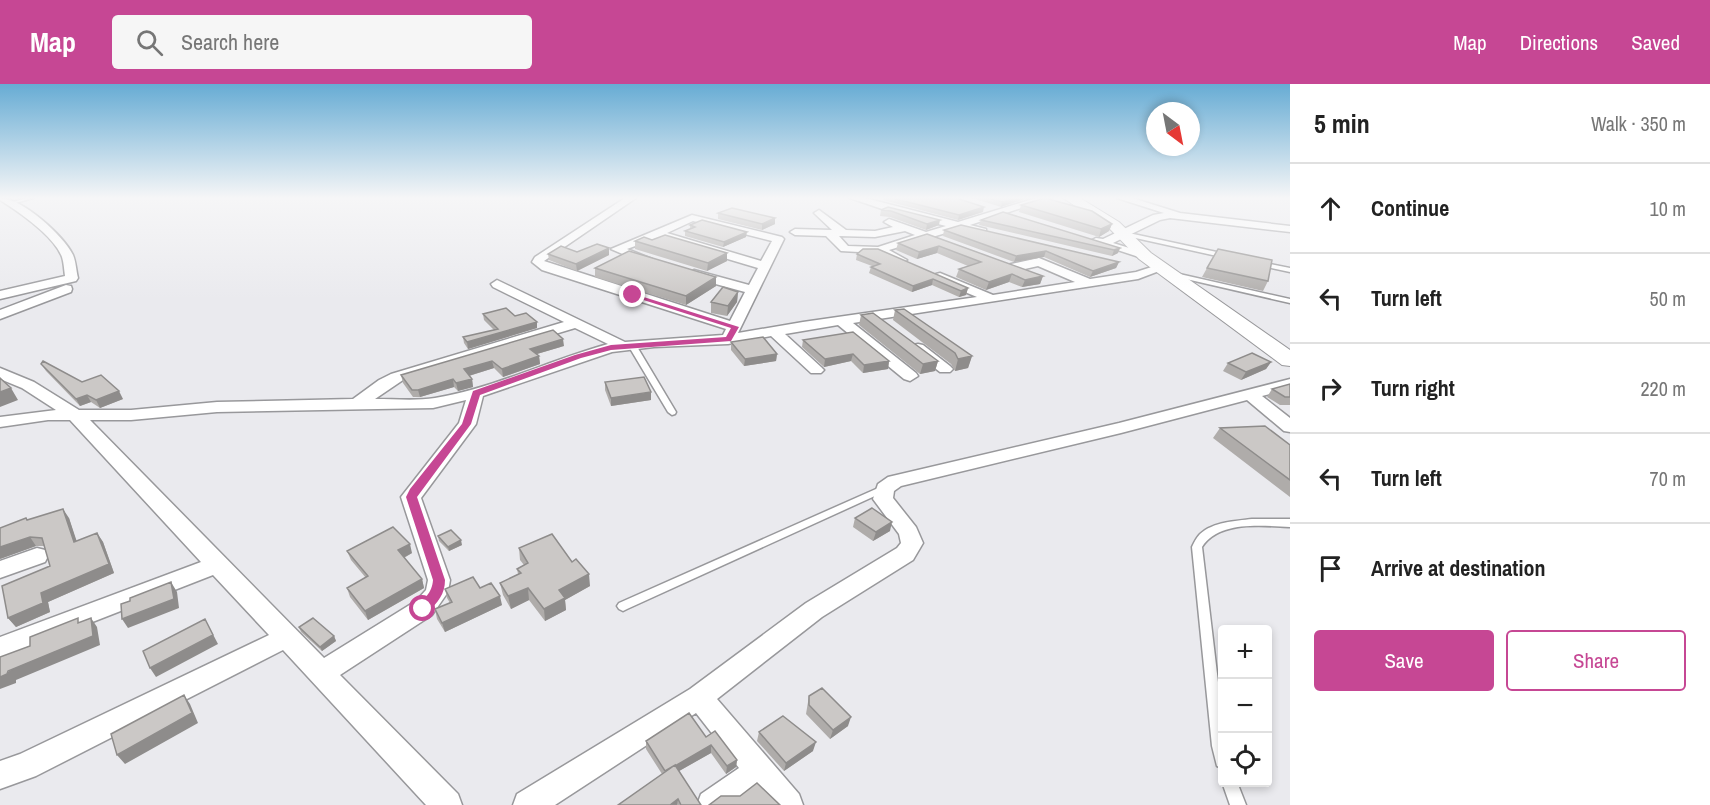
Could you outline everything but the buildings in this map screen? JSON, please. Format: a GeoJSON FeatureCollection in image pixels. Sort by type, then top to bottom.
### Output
{"type":"FeatureCollection","features":[{"type":"Feature","properties":{"kind":"main road"},"geometry":{"type":"LineString","coordinates":[[1116,232],[1122,235],[1152,267],[1290,360]]}},
{"type":"Feature","properties":{"kind":"street"},"geometry":{"type":"LineString","coordinates":[[0,315],[70,287],[72,278],[67,256],[61,245],[45,232]]}},
{"type":"Feature","properties":{"kind":"street"},"geometry":{"type":"LineString","coordinates":[[580,232],[539,259],[538,262],[546,267],[732,333]]}},
{"type":"Feature","properties":{"kind":"street"},"geometry":{"type":"LineString","coordinates":[[656,263],[621,256],[617,249],[662,232]]}},
{"type":"Feature","properties":{"kind":"street"},"geometry":{"type":"LineString","coordinates":[[732,333],[778,239],[748,232]]}},
{"type":"Feature","properties":{"kind":"street"},"geometry":{"type":"LineString","coordinates":[[795,232],[831,235],[883,234],[892,232]]}},
{"type":"Feature","properties":{"kind":"street"},"geometry":{"type":"LineString","coordinates":[[915,232],[948,244]]}},
{"type":"Feature","properties":{"kind":"street"},"geometry":{"type":"LineString","coordinates":[[831,235],[845,249],[879,250],[939,232]]}},
{"type":"Feature","properties":{"kind":"street"},"geometry":{"type":"LineString","coordinates":[[983,232],[992,234]]}},
{"type":"Feature","properties":{"kind":"street"},"geometry":{"type":"LineString","coordinates":[[1102,243],[1129,232]]}},
{"type":"Feature","properties":{"kind":"street"},"geometry":{"type":"LineString","coordinates":[[657,234],[765,266]]}},
{"type":"Feature","properties":{"kind":"street"},"geometry":{"type":"LineString","coordinates":[[1081,237],[1102,243],[1152,267]]}},
{"type":"Feature","properties":{"kind":"street"},"geometry":{"type":"LineString","coordinates":[[879,250],[910,263]]}},
{"type":"Feature","properties":{"kind":"street"},"geometry":{"type":"LineString","coordinates":[[1065,287],[1006,266],[1039,262],[1089,283]]}},
{"type":"Feature","properties":{"kind":"street"},"geometry":{"type":"LineString","coordinates":[[0,422],[48,415],[131,415],[217,407],[433,403],[476,393],[578,357],[627,346],[732,333],[775,332],[876,317],[1089,283],[1152,267]]}},
{"type":"Feature","properties":{"kind":"street"},"geometry":{"type":"LineString","coordinates":[[578,277],[597,268]]}},
{"type":"Feature","properties":{"kind":"street"},"geometry":{"type":"LineString","coordinates":[[687,272],[753,290]]}},
{"type":"Feature","properties":{"kind":"street"},"geometry":{"type":"LineString","coordinates":[[930,272],[992,299]]}},
{"type":"Feature","properties":{"kind":"street"},"geometry":{"type":"LineString","coordinates":[[0,295],[72,278]]}},
{"type":"Feature","properties":{"kind":"street"},"geometry":{"type":"LineString","coordinates":[[497,284],[627,346]]}},
{"type":"Feature","properties":{"kind":"street"},"geometry":{"type":"LineString","coordinates":[[876,317],[945,369]]}},
{"type":"Feature","properties":{"kind":"street"},"geometry":{"type":"LineString","coordinates":[[841,321],[910,376]]}},
{"type":"Feature","properties":{"kind":"street"},"geometry":{"type":"LineString","coordinates":[[358,404],[385,383],[397,377],[576,323]]}},
{"type":"Feature","properties":{"kind":"street"},"geometry":{"type":"LineString","coordinates":[[775,332],[816,370]]}},
{"type":"Feature","properties":{"kind":"street"},"geometry":{"type":"LineString","coordinates":[[0,373],[28,385],[75,415],[447,805]]}},
{"type":"Feature","properties":{"kind":"street"},"geometry":{"type":"LineString","coordinates":[[528,805],[699,697],[814,610],[905,554],[912,543],[909,532],[883,499],[885,488],[895,481],[1121,428],[1290,384]]}},
{"type":"Feature","properties":{"kind":"street"},"geometry":{"type":"LineString","coordinates":[[321,673],[423,609],[434,599],[439,590],[439,580],[411,497],[413,491],[467,424],[476,393]]}},
{"type":"Feature","properties":{"kind":"street"},"geometry":{"type":"LineString","coordinates":[[1249,394],[1288,424]]}},
{"type":"Feature","properties":{"kind":"street"},"geometry":{"type":"LineString","coordinates":[[0,570],[37,556]]}},
{"type":"Feature","properties":{"kind":"street"},"geometry":{"type":"LineString","coordinates":[[0,646],[218,564]]}},
{"type":"Feature","properties":{"kind":"street"},"geometry":{"type":"LineString","coordinates":[[0,775],[26,766],[287,637]]}},
{"type":"Feature","properties":{"kind":"street"},"geometry":{"type":"LineString","coordinates":[[699,697],[788,805]]}},
{"type":"Feature","properties":{"kind":"street"},"geometry":{"type":"LineString","coordinates":[[712,805],[759,771]]}},
{"type":"Feature","properties":{"kind":"lane"},"geometry":{"type":"LineString","coordinates":[[1122,235],[1235,258]]}},
{"type":"Feature","properties":{"kind":"lane"},"geometry":{"type":"LineString","coordinates":[[1257,263],[1290,270]]}},
{"type":"Feature","properties":{"kind":"lane"},"geometry":{"type":"LineString","coordinates":[[1152,267],[1290,301]]}},
{"type":"Feature","properties":{"kind":"lane"},"geometry":{"type":"LineString","coordinates":[[627,346],[672,412]]}},
{"type":"Feature","properties":{"kind":"lane"},"geometry":{"type":"LineString","coordinates":[[623,606],[885,488]]}},
{"type":"Feature","properties":{"kind":"lane"},"geometry":{"type":"LineString","coordinates":[[1218,737],[1197,547],[1200,538],[1210,530],[1242,524],[1290,523]]}},
{"type":"Feature","properties":{"kind":"lane"},"geometry":{"type":"LineString","coordinates":[[1231,787],[1238,805]]}},
{"type":"Feature","properties":{"kind":"route"},"geometry":{"type":"LineString","coordinates":[[423,609],[434,599],[439,590],[439,580],[411,497],[413,491],[467,424],[476,393],[578,357],[611,348],[654,343],[729,340],[735,327],[633,295]]}}]}
